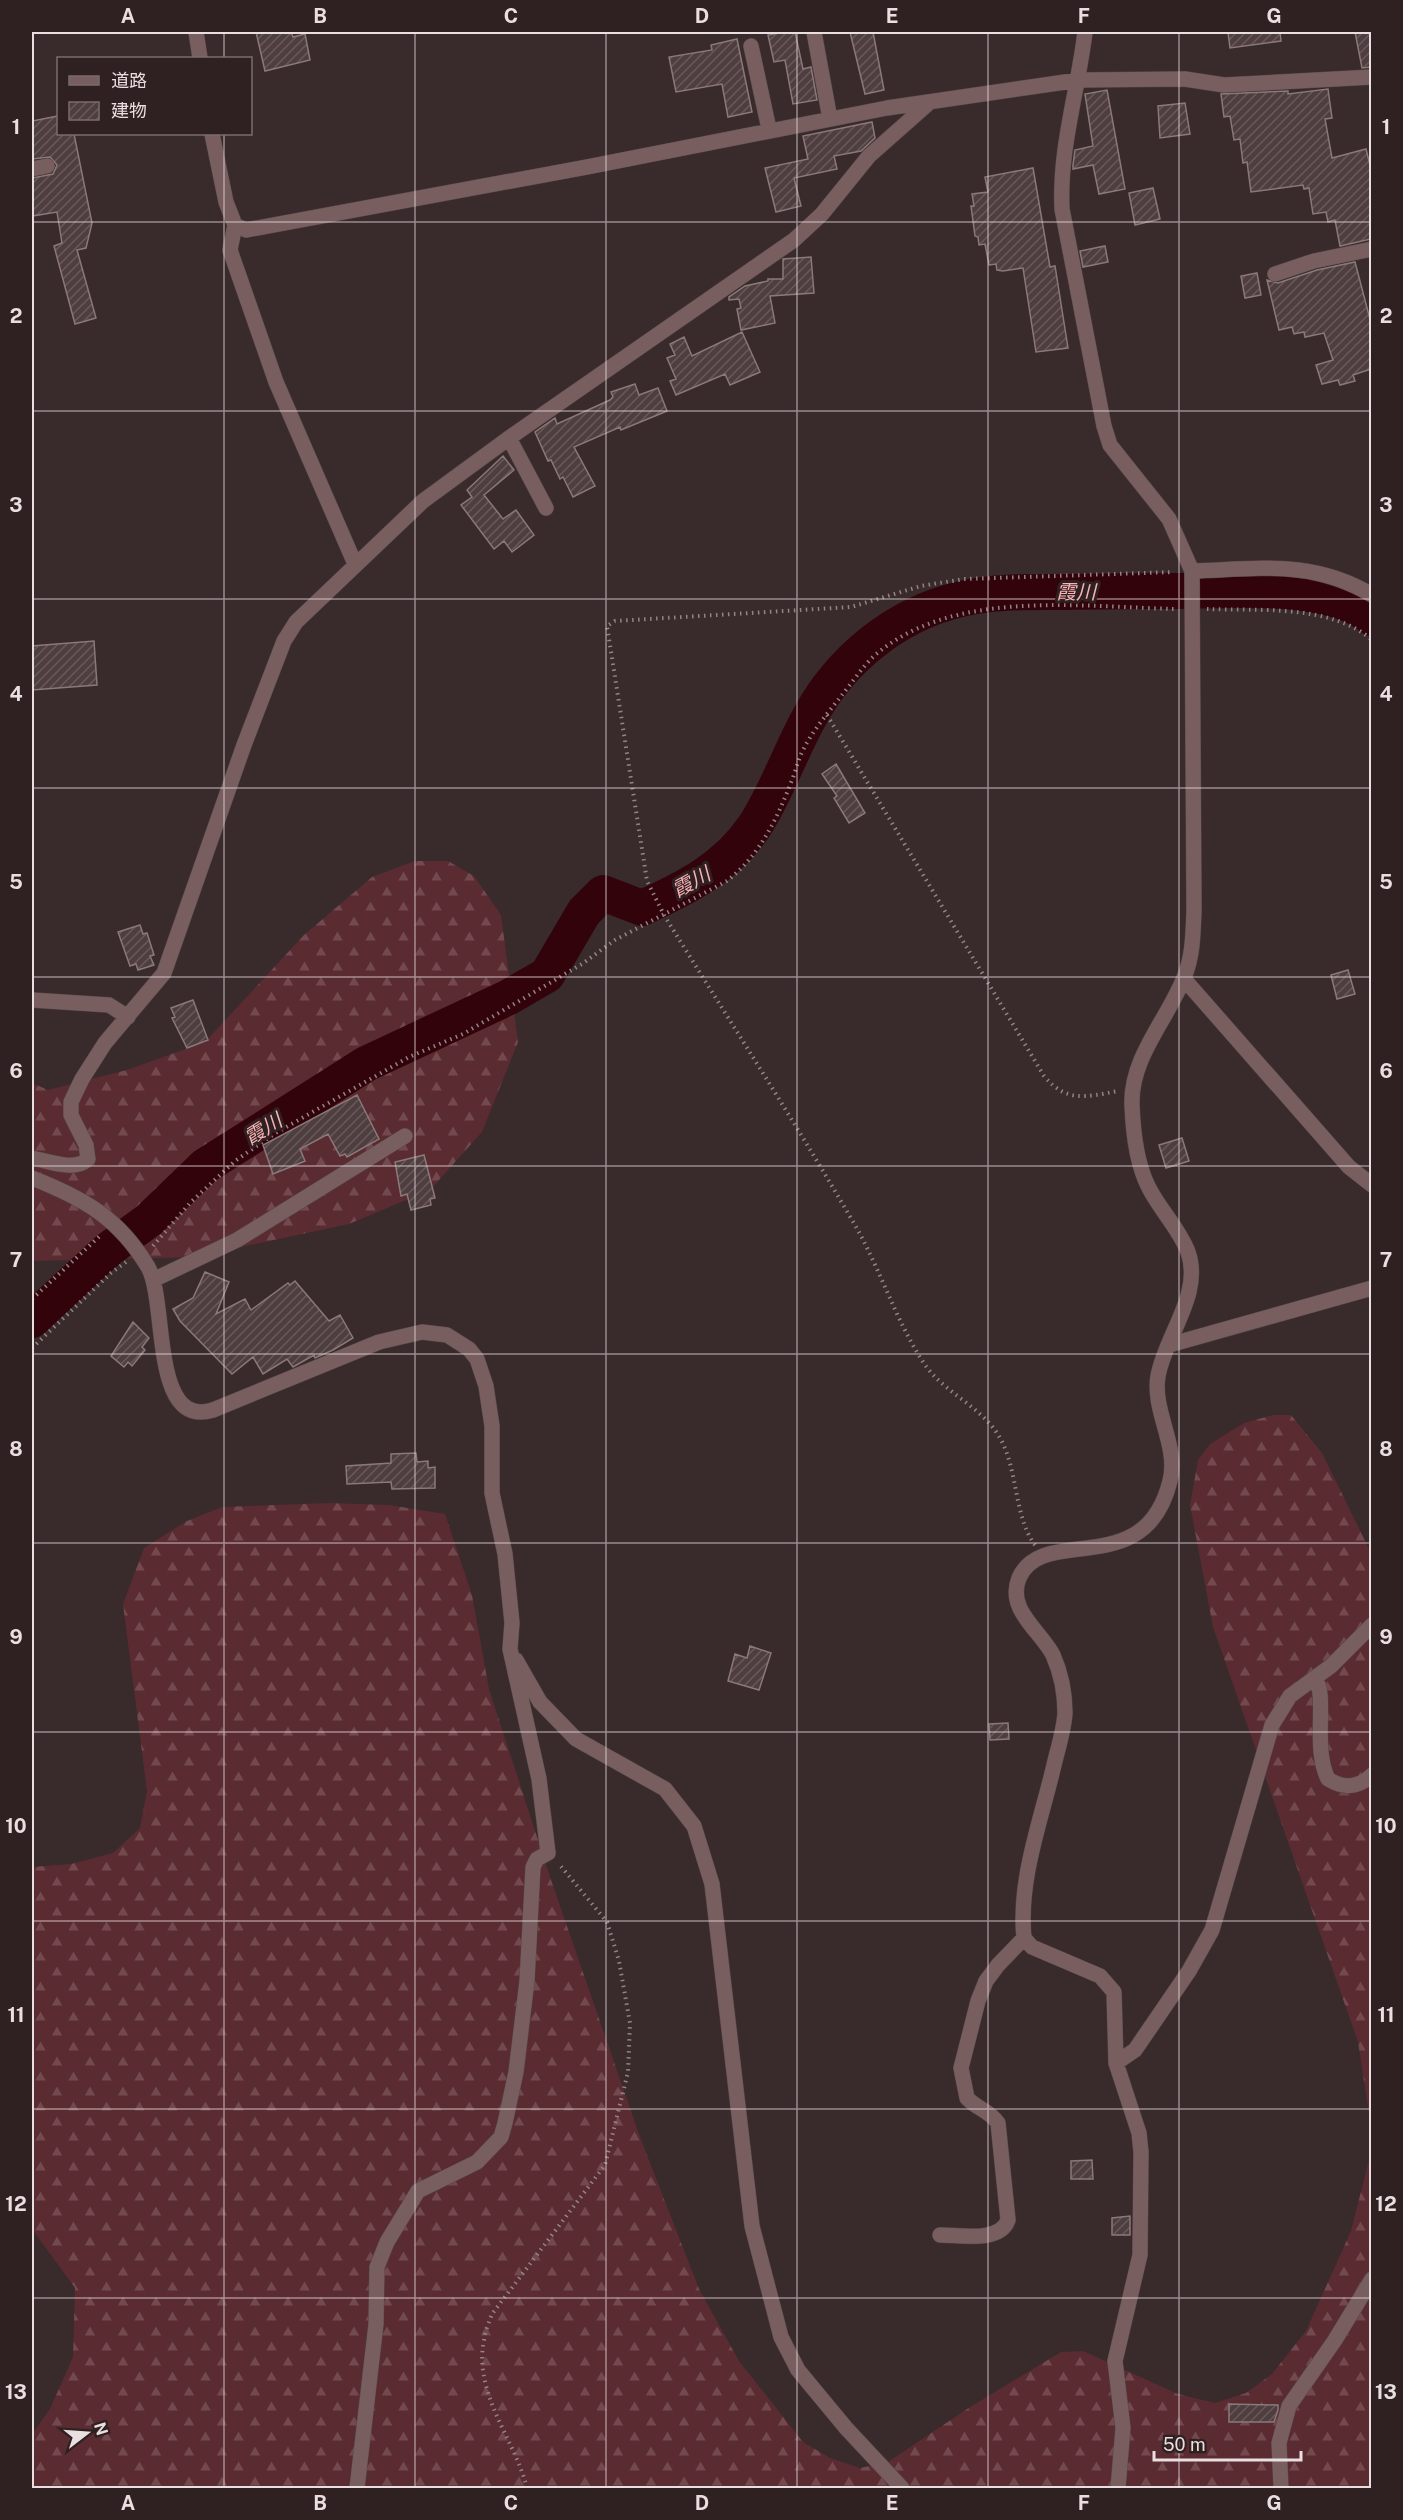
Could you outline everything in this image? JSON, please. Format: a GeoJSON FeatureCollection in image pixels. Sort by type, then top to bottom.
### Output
{"type":"FeatureCollection","features":[{"type":"Feature","properties":{"kind":"street"},"geometry":{"type":"LineString","coordinates":[[196,32],[200,57]]}},
{"type":"Feature","properties":{"kind":"street"},"geometry":{"type":"LineString","coordinates":[[813,32],[830,119]]}},
{"type":"Feature","properties":{"kind":"street"},"geometry":{"type":"LineString","coordinates":[[1084,32],[1079,80],[1066,137],[1060,181],[1062,209],[1104,426],[1110,445],[1169,519],[1193,575],[1194,606],[1194,911],[1191,960],[1184,979],[1157,1028],[1133,1088],[1132,1103],[1139,1162],[1148,1185],[1188,1252],[1191,1268],[1190,1289],[1158,1377],[1158,1393],[1170,1450],[1172,1474],[1164,1503],[1144,1529],[1112,1545],[1042,1555],[1032,1562],[1020,1577],[1017,1590],[1019,1607],[1026,1621],[1051,1652],[1060,1671],[1065,1713],[1023,1894],[1024,1938],[1032,1947],[1089,1970],[1108,1982],[1114,1992],[1116,2063],[1139,2133],[1142,2207],[1140,2255],[1115,2361],[1122,2418],[1118,2488]]}},
{"type":"Feature","properties":{"kind":"street"},"geometry":{"type":"LineString","coordinates":[[752,46],[769,129]]}},
{"type":"Feature","properties":{"kind":"street"},"geometry":{"type":"LineString","coordinates":[[235,225],[246,230],[328,216],[587,167],[769,129],[1079,80],[1185,79],[1224,85],[1371,77]]}},
{"type":"Feature","properties":{"kind":"street"},"geometry":{"type":"LineString","coordinates":[[32,1158],[71,1166],[80,1165],[88,1159],[86,1145],[71,1115],[71,1102],[99,1052],[164,973],[244,745],[284,641],[311,606],[423,501],[509,438],[794,240],[822,214],[869,156],[930,102]]}},
{"type":"Feature","properties":{"kind":"street"},"geometry":{"type":"LineString","coordinates":[[212,135],[226,202],[235,225],[230,250],[268,360],[356,564]]}},
{"type":"Feature","properties":{"kind":"street"},"geometry":{"type":"LineString","coordinates":[[1275,274],[1314,261],[1371,249]]}},
{"type":"Feature","properties":{"kind":"street"},"geometry":{"type":"LineString","coordinates":[[509,438],[546,508]]}},
{"type":"Feature","properties":{"kind":"street"},"geometry":{"type":"LineString","coordinates":[[1193,575],[1309,570],[1345,580],[1371,595]]}},
{"type":"Feature","properties":{"kind":"street"},"geometry":{"type":"LineString","coordinates":[[1184,979],[1349,1167],[1371,1185]]}},
{"type":"Feature","properties":{"kind":"street"},"geometry":{"type":"LineString","coordinates":[[32,1000],[109,1005],[128,1017]]}},
{"type":"Feature","properties":{"kind":"street"},"geometry":{"type":"LineString","coordinates":[[153,1280],[237,1240],[405,1136]]}},
{"type":"Feature","properties":{"kind":"street"},"geometry":{"type":"LineString","coordinates":[[32,1178],[78,1197],[116,1226],[137,1252],[153,1280],[167,1376],[176,1400],[191,1412],[201,1414],[213,1410],[379,1342],[422,1332],[447,1335],[470,1349],[477,1359],[486,1386],[492,1426],[492,1493],[505,1554],[512,1623],[510,1649],[539,1779],[548,1854],[537,1859],[533,1867],[527,1981],[516,2072],[501,2137],[477,2162],[418,2191],[387,2242],[377,2267],[376,2324],[357,2488]]}},
{"type":"Feature","properties":{"kind":"street"},"geometry":{"type":"LineString","coordinates":[[1168,1345],[1371,1288]]}},
{"type":"Feature","properties":{"kind":"street"},"geometry":{"type":"LineString","coordinates":[[1116,2063],[1135,2050],[1205,1946],[1221,1900],[1272,1725],[1290,1696],[1331,1666],[1371,1624]]}},
{"type":"Feature","properties":{"kind":"street"},"geometry":{"type":"LineString","coordinates":[[510,1649],[540,1702],[576,1739],[665,1789],[694,1826],[712,1884],[753,2226],[781,2337],[798,2370],[846,2428],[902,2488]]}},
{"type":"Feature","properties":{"kind":"street"},"geometry":{"type":"LineString","coordinates":[[1315,1678],[1320,1690],[1319,1744],[1328,1779],[1345,1787],[1356,1785],[1371,1775]]}},
{"type":"Feature","properties":{"kind":"street"},"geometry":{"type":"LineString","coordinates":[[940,2235],[997,2233],[1006,2228],[1008,2220],[998,2123],[988,2111],[978,2107],[967,2098],[961,2068],[978,2001],[986,1981],[1024,1938]]}},
{"type":"Feature","properties":{"kind":"street"},"geometry":{"type":"LineString","coordinates":[[1281,2488],[1279,2443],[1289,2406],[1340,2332],[1371,2279]]}},
{"type":"Feature","properties":{"kind":"path"},"geometry":{"type":"LineString","coordinates":[[1042,1555],[1026,1526],[1000,1437],[989,1423],[940,1383],[925,1365],[911,1343],[854,1222],[650,890],[646,881],[606,626],[610,623],[851,607],[921,586],[964,579],[1193,575]]}},
{"type":"Feature","properties":{"kind":"path"},"geometry":{"type":"LineString","coordinates":[[32,1348],[111,1273],[137,1252],[151,1249],[190,1203],[235,1161],[274,1134],[409,1057],[463,1034],[582,964],[615,940],[663,913],[727,882],[743,869],[757,852],[778,815],[802,752],[827,715],[873,657],[900,638],[926,625],[999,607],[1194,606],[1314,613],[1364,634],[1371,640]]}},
{"type":"Feature","properties":{"kind":"path"},"geometry":{"type":"LineString","coordinates":[[827,715],[1044,1076],[1055,1089],[1068,1096],[1098,1095],[1133,1088]]}},
{"type":"Feature","properties":{"kind":"path"},"geometry":{"type":"LineString","coordinates":[[32,1299],[116,1226]]}},
{"type":"Feature","properties":{"kind":"path"},"geometry":{"type":"LineString","coordinates":[[527,2488],[522,2470],[496,2416],[487,2386],[483,2341],[492,2314],[605,2165],[628,2072],[630,2023],[619,1961],[608,1922],[570,1874],[548,1854]]}},
{"type":"Feature","properties":{"kind":"green space"},"geometry":{"type":"Polygon","coordinates":[[[415,861],[448,861],[474,876],[501,915],[518,1042],[482,1132],[430,1190],[349,1224],[194,1257],[32,1261],[32,1083],[48,1090],[127,1070],[205,1042],[304,935],[372,877],[415,861]]]}},
{"type":"Feature","properties":{"kind":"green space"},"geometry":{"type":"Polygon","coordinates":[[[1273,1415],[1291,1415],[1322,1453],[1371,1553],[1371,2127],[1358,2042],[1213,1627],[1190,1505],[1198,1460],[1210,1444],[1244,1423],[1273,1415]]]}},
{"type":"Feature","properties":{"kind":"green space"},"geometry":{"type":"Polygon","coordinates":[[[329,1503],[389,1505],[445,1514],[472,1595],[489,1689],[550,1877],[640,2137],[699,2289],[739,2361],[803,2442],[830,2458],[860,2468],[888,2462],[967,2409],[1061,2352],[1083,2351],[1178,2394],[1215,2403],[1246,2393],[1272,2374],[1306,2331],[1351,2231],[1371,2152],[1371,2488],[32,2488],[32,2434],[50,2409],[73,2357],[75,2288],[32,2229],[32,1867],[71,1864],[113,1853],[140,1828],[147,1791],[123,1604],[144,1548],[187,1521],[222,1507],[329,1503]]]}},
{"type":"Feature","properties":{"kind":"building"},"geometry":{"type":"Polygon","coordinates":[[[256,32],[291,32],[293,37],[305,34],[310,60],[265,71],[256,32]]]}},
{"type":"Feature","properties":{"kind":"building"},"geometry":{"type":"Polygon","coordinates":[[[795,32],[803,69],[811,67],[817,100],[793,104],[785,60],[774,62],[768,35],[795,32]]]}},
{"type":"Feature","properties":{"kind":"building"},"geometry":{"type":"Polygon","coordinates":[[[850,32],[873,32],[884,90],[865,94],[850,32]]]}},
{"type":"Feature","properties":{"kind":"building"},"geometry":{"type":"Polygon","coordinates":[[[1228,32],[1280,32],[1281,41],[1230,48],[1228,32]]]}},
{"type":"Feature","properties":{"kind":"building"},"geometry":{"type":"Polygon","coordinates":[[[1355,32],[1371,32],[1371,67],[1362,68],[1355,32]]]}},
{"type":"Feature","properties":{"kind":"building"},"geometry":{"type":"Polygon","coordinates":[[[737,39],[752,112],[728,117],[722,84],[676,92],[669,57],[712,50],[711,45],[737,39]]]}},
{"type":"Feature","properties":{"kind":"building"},"geometry":{"type":"Polygon","coordinates":[[[1328,89],[1332,118],[1325,119],[1332,158],[1366,149],[1371,169],[1371,239],[1340,246],[1335,220],[1328,222],[1326,212],[1313,214],[1309,188],[1304,189],[1303,185],[1251,192],[1247,162],[1243,163],[1240,139],[1234,140],[1230,116],[1224,117],[1221,94],[1288,91],[1288,94],[1328,89]]]}},
{"type":"Feature","properties":{"kind":"building"},"geometry":{"type":"Polygon","coordinates":[[[1107,90],[1125,189],[1099,194],[1093,165],[1073,169],[1073,165],[1075,150],[1093,146],[1085,94],[1107,90]]]}},
{"type":"Feature","properties":{"kind":"building"},"geometry":{"type":"Polygon","coordinates":[[[1185,103],[1190,134],[1160,138],[1158,106],[1185,103]]]}},
{"type":"Feature","properties":{"kind":"building"},"geometry":{"type":"Polygon","coordinates":[[[57,116],[57,135],[74,135],[92,223],[86,248],[77,250],[96,318],[75,324],[54,246],[62,243],[57,212],[32,216],[32,178],[53,174],[57,165],[50,157],[32,159],[32,121],[57,116]]]}},
{"type":"Feature","properties":{"kind":"building"},"geometry":{"type":"Polygon","coordinates":[[[872,122],[875,138],[861,151],[834,156],[837,169],[794,178],[801,206],[776,212],[765,168],[808,159],[803,136],[872,122]]]}},
{"type":"Feature","properties":{"kind":"building"},"geometry":{"type":"Polygon","coordinates":[[[1033,168],[1050,267],[1055,266],[1068,348],[1036,352],[1023,268],[1003,271],[997,270],[996,264],[989,265],[985,244],[979,245],[978,237],[975,236],[971,206],[974,206],[972,194],[988,192],[985,177],[1033,168]]]}},
{"type":"Feature","properties":{"kind":"building"},"geometry":{"type":"Polygon","coordinates":[[[1153,188],[1160,219],[1135,225],[1129,193],[1153,188]]]}},
{"type":"Feature","properties":{"kind":"building"},"geometry":{"type":"Polygon","coordinates":[[[1105,246],[1108,262],[1083,267],[1080,251],[1105,246]]]}},
{"type":"Feature","properties":{"kind":"building"},"geometry":{"type":"Polygon","coordinates":[[[811,257],[814,293],[770,296],[775,323],[741,330],[737,309],[741,308],[739,299],[729,300],[729,297],[745,286],[768,281],[768,279],[783,279],[783,259],[811,257]]]}},
{"type":"Feature","properties":{"kind":"building"},"geometry":{"type":"Polygon","coordinates":[[[1355,262],[1371,323],[1371,369],[1353,375],[1355,381],[1340,385],[1338,380],[1322,384],[1316,365],[1333,360],[1324,333],[1305,337],[1304,332],[1294,334],[1292,327],[1279,330],[1267,280],[1278,283],[1317,270],[1355,262]]]}},
{"type":"Feature","properties":{"kind":"building"},"geometry":{"type":"Polygon","coordinates":[[[1257,273],[1261,295],[1245,298],[1241,276],[1257,273]]]}},
{"type":"Feature","properties":{"kind":"building"},"geometry":{"type":"Polygon","coordinates":[[[742,332],[760,372],[730,385],[725,374],[676,395],[670,381],[676,379],[667,358],[675,355],[670,344],[684,337],[692,356],[742,332]]]}},
{"type":"Feature","properties":{"kind":"building"},"geometry":{"type":"Polygon","coordinates":[[[635,384],[639,395],[658,388],[667,411],[621,430],[620,427],[574,447],[595,486],[573,497],[563,477],[560,479],[551,460],[548,461],[535,432],[555,418],[557,424],[610,400],[613,397],[611,392],[635,384]]]}},
{"type":"Feature","properties":{"kind":"building"},"geometry":{"type":"Polygon","coordinates":[[[503,456],[514,470],[484,495],[503,519],[516,510],[534,535],[512,552],[504,541],[494,549],[461,505],[472,497],[467,490],[503,456]]]}},
{"type":"Feature","properties":{"kind":"building"},"geometry":{"type":"Polygon","coordinates":[[[94,641],[97,685],[32,690],[32,646],[94,641]]]}},
{"type":"Feature","properties":{"kind":"building"},"geometry":{"type":"Polygon","coordinates":[[[836,764],[865,813],[849,823],[834,798],[837,796],[822,774],[836,764]]]}},
{"type":"Feature","properties":{"kind":"building"},"geometry":{"type":"Polygon","coordinates":[[[140,925],[143,934],[147,933],[154,955],[150,956],[154,965],[138,970],[136,964],[130,966],[118,932],[140,925]]]}},
{"type":"Feature","properties":{"kind":"building"},"geometry":{"type":"Polygon","coordinates":[[[1348,970],[1355,994],[1337,999],[1331,975],[1348,970]]]}},
{"type":"Feature","properties":{"kind":"building"},"geometry":{"type":"Polygon","coordinates":[[[193,1000],[208,1040],[187,1048],[172,1018],[175,1017],[171,1008],[193,1000]]]}},
{"type":"Feature","properties":{"kind":"building"},"geometry":{"type":"Polygon","coordinates":[[[357,1095],[379,1139],[347,1157],[345,1154],[340,1156],[328,1134],[300,1149],[305,1161],[273,1174],[263,1145],[357,1095]]]}},
{"type":"Feature","properties":{"kind":"building"},"geometry":{"type":"Polygon","coordinates":[[[1182,1138],[1189,1161],[1166,1168],[1159,1145],[1182,1138]]]}},
{"type":"Feature","properties":{"kind":"building"},"geometry":{"type":"Polygon","coordinates":[[[424,1155],[435,1198],[430,1199],[431,1205],[411,1210],[407,1194],[401,1196],[395,1162],[424,1155]]]}},
{"type":"Feature","properties":{"kind":"building"},"geometry":{"type":"Polygon","coordinates":[[[205,1272],[229,1282],[216,1314],[245,1299],[251,1310],[288,1283],[290,1285],[295,1281],[329,1321],[340,1315],[353,1338],[333,1350],[315,1358],[314,1355],[293,1367],[287,1359],[263,1374],[253,1357],[232,1374],[180,1321],[173,1309],[193,1298],[205,1272]]]}},
{"type":"Feature","properties":{"kind":"building"},"geometry":{"type":"Polygon","coordinates":[[[133,1322],[149,1338],[142,1347],[145,1350],[132,1366],[128,1362],[124,1367],[111,1356],[133,1322]]]}},
{"type":"Feature","properties":{"kind":"building"},"geometry":{"type":"Polygon","coordinates":[[[416,1453],[417,1462],[428,1461],[428,1468],[435,1467],[435,1488],[392,1489],[391,1482],[347,1484],[346,1466],[391,1463],[391,1454],[416,1453]]]}},
{"type":"Feature","properties":{"kind":"building"},"geometry":{"type":"Polygon","coordinates":[[[750,1646],[771,1653],[759,1690],[728,1681],[735,1654],[747,1658],[750,1646]]]}},
{"type":"Feature","properties":{"kind":"building"},"geometry":{"type":"Polygon","coordinates":[[[1008,1723],[1009,1739],[990,1740],[989,1724],[1008,1723]]]}},
{"type":"Feature","properties":{"kind":"building"},"geometry":{"type":"Polygon","coordinates":[[[1092,2160],[1093,2179],[1071,2179],[1071,2161],[1092,2160]]]}},
{"type":"Feature","properties":{"kind":"building"},"geometry":{"type":"Polygon","coordinates":[[[1130,2216],[1130,2235],[1112,2235],[1112,2218],[1130,2216]]]}},
{"type":"Feature","properties":{"kind":"building"},"geometry":{"type":"Polygon","coordinates":[[[1229,2404],[1278,2405],[1278,2410],[1274,2422],[1229,2422],[1229,2404]]]}},
{"type":"Feature","properties":{"kind":"waterway","name":"霞川"},"geometry":{"type":"LineString","coordinates":[[32,1320],[109,1249],[149,1220],[205,1166],[366,1064],[509,997],[547,975],[584,912],[603,893],[642,908],[674,893],[718,865],[731,854],[754,827],[769,802],[809,718],[837,677],[872,642],[914,616],[961,599],[999,593],[1254,590],[1281,591],[1332,599],[1354,607],[1372,618]]}}]}
